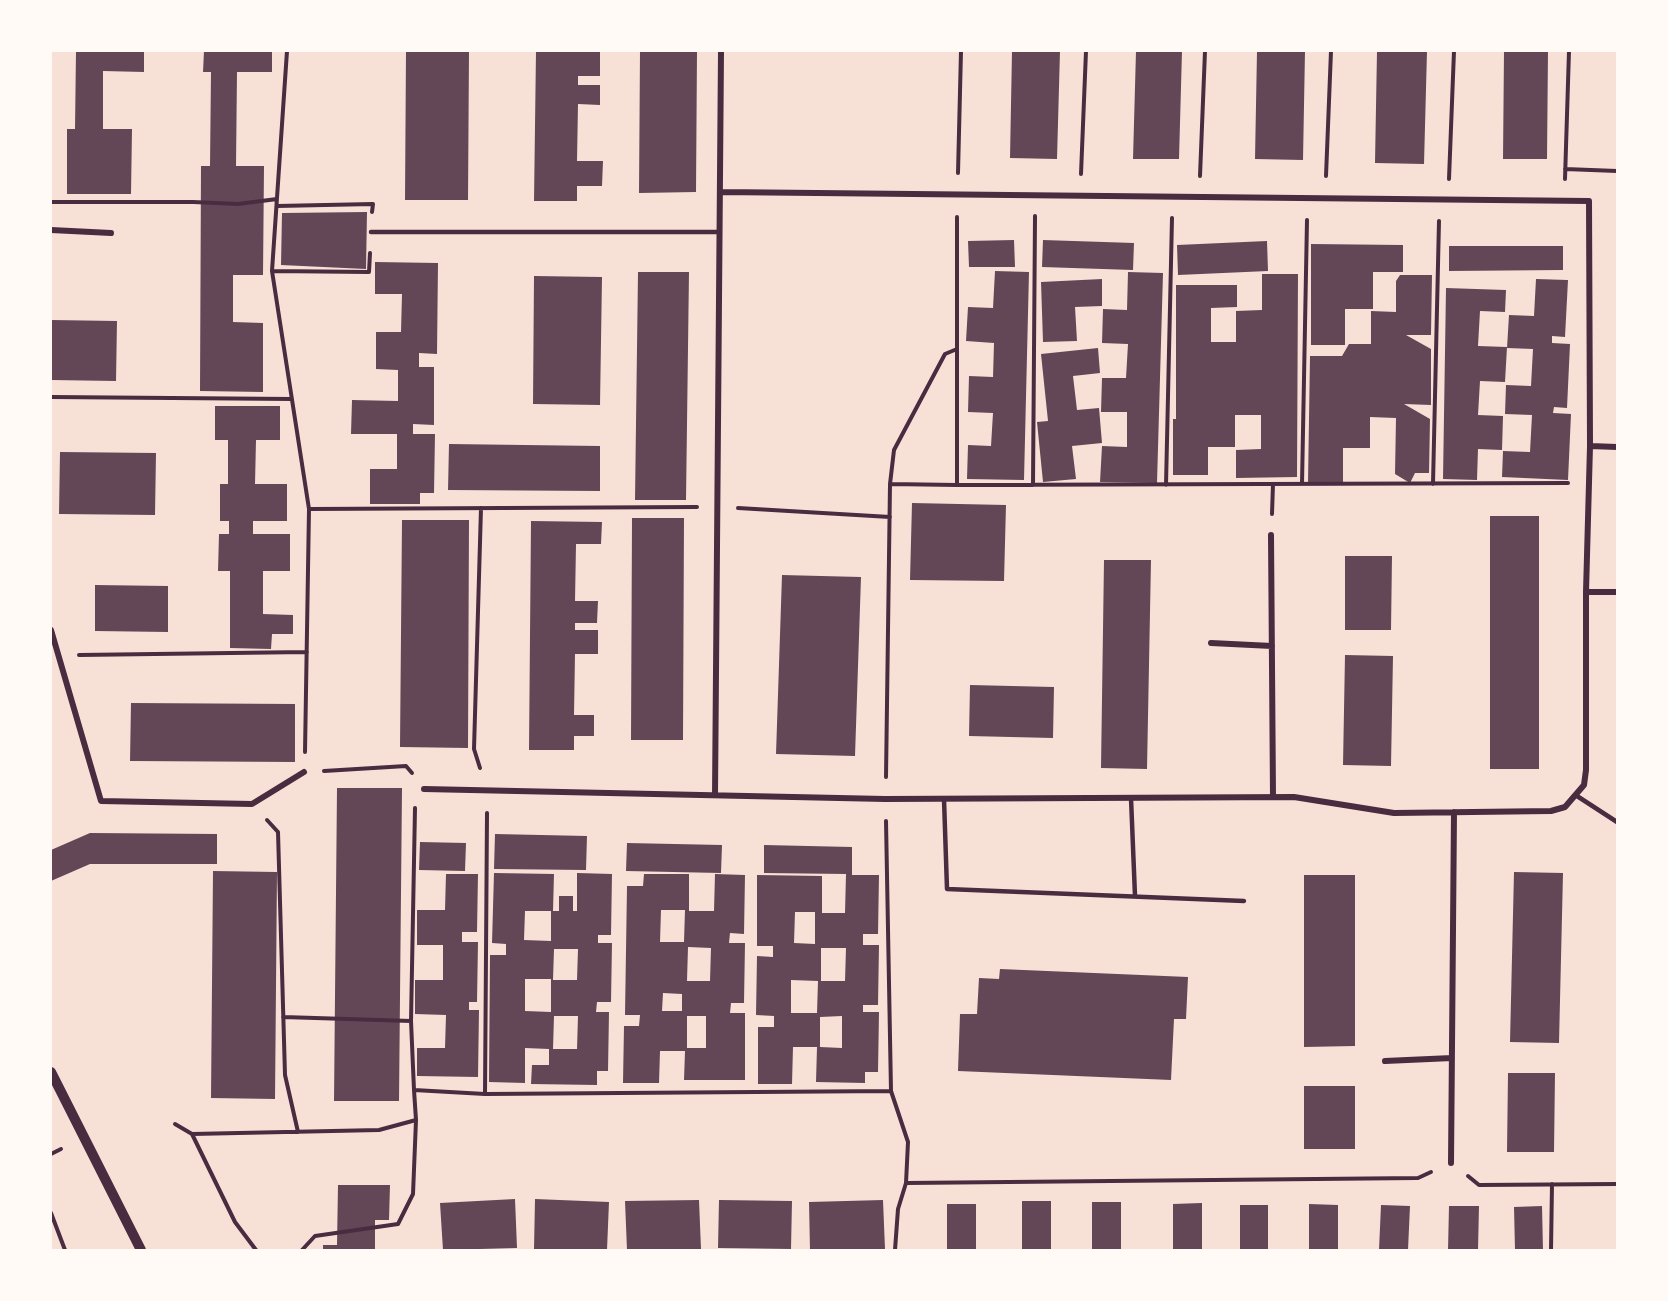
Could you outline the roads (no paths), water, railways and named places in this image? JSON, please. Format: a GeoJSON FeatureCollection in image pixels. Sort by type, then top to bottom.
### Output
{"type":"FeatureCollection","features":[{"type":"Feature","properties":{"kind":"street"},"geometry":{"type":"LineString","coordinates":[[714,795],[721,51]]}},
{"type":"Feature","properties":{"kind":"street"},"geometry":{"type":"LineString","coordinates":[[424,789],[885,799],[1294,797],[1394,813],[1551,811],[1565,807],[1584,785],[1590,446],[1589,201],[720,192]]}},
{"type":"Feature","properties":{"kind":"street"},"geometry":{"type":"LineString","coordinates":[[51,230],[111,233]]}},
{"type":"Feature","properties":{"kind":"street"},"geometry":{"type":"LineString","coordinates":[[1590,446],[1617,447]]}},
{"type":"Feature","properties":{"kind":"street"},"geometry":{"type":"LineString","coordinates":[[1272,535],[1273,797]]}},
{"type":"Feature","properties":{"kind":"street"},"geometry":{"type":"LineString","coordinates":[[1586,592],[1617,592]]}},
{"type":"Feature","properties":{"kind":"street"},"geometry":{"type":"LineString","coordinates":[[51,630],[101,801],[252,804],[304,772]]}},
{"type":"Feature","properties":{"kind":"street"},"geometry":{"type":"LineString","coordinates":[[1211,643],[1272,646]]}},
{"type":"Feature","properties":{"kind":"street"},"geometry":{"type":"LineString","coordinates":[[1451,1163],[1454,812]]}},
{"type":"Feature","properties":{"kind":"street"},"geometry":{"type":"LineString","coordinates":[[1385,1060],[1452,1058]]}},
{"type":"Feature","properties":{"kind":"street"},"geometry":{"type":"LineString","coordinates":[[51,1072],[141,1250]]}},
{"type":"Feature","properties":{"kind":"lane"},"geometry":{"type":"LineString","coordinates":[[371,232],[719,232]]}},
{"type":"Feature","properties":{"kind":"lane"},"geometry":{"type":"LineString","coordinates":[[1576,796],[1617,822]]}},
{"type":"Feature","properties":{"kind":"lane"},"geometry":{"type":"LineString","coordinates":[[1131,798],[1135,896]]}},
{"type":"Feature","properties":{"kind":"lane"},"geometry":{"type":"LineString","coordinates":[[944,799],[948,889],[1244,901]]}}]}
